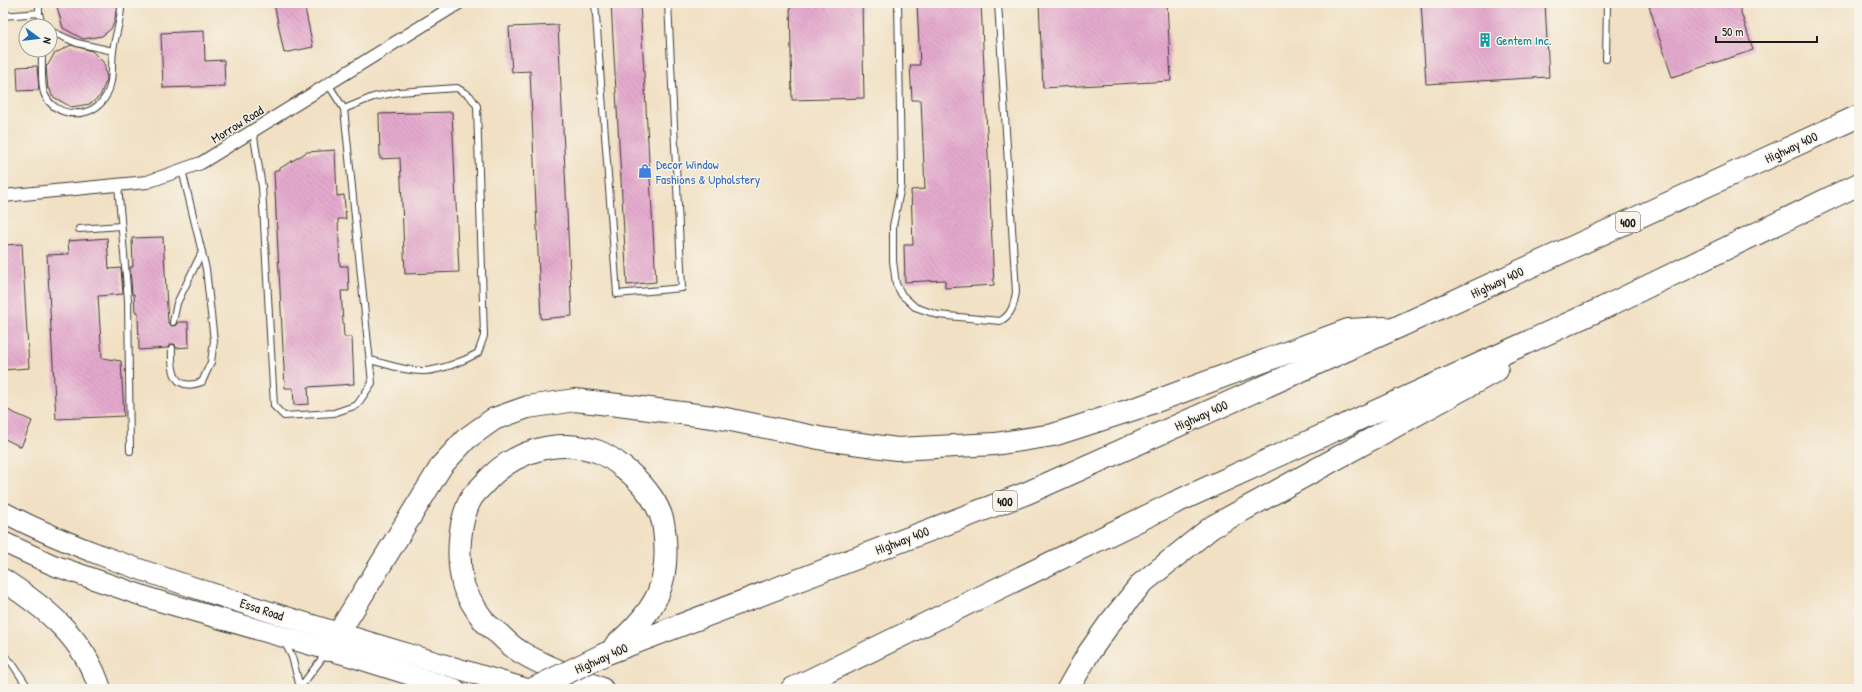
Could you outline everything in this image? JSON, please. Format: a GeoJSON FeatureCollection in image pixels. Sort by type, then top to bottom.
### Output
{"type":"FeatureCollection","features":[{"type":"Feature","properties":{"kind":"highway","name":"Highway 400"},"geometry":{"type":"LineString","coordinates":[[533,689],[605,654],[1027,492],[1398,327],[1859,116]]}},
{"type":"Feature","properties":{"kind":"highway"},"geometry":{"type":"LineString","coordinates":[[792,689],[1174,503],[1603,308],[1859,184]]}},
{"type":"Feature","properties":{"kind":"highway"},"geometry":{"type":"LineString","coordinates":[[1068,688],[1108,624],[1141,584],[1212,527],[1504,366],[1603,308]]}},
{"type":"Feature","properties":{"kind":"highway"},"geometry":{"type":"LineString","coordinates":[[334,641],[442,465],[466,439],[494,419],[528,407],[575,400],[721,418],[824,439],[897,449],[995,444],[1053,435],[1143,406],[1348,330],[1398,327]]}},
{"type":"Feature","properties":{"kind":"highway"},"geometry":{"type":"LineString","coordinates":[[602,689],[548,666],[518,651],[484,621],[463,585],[459,550],[462,523],[472,498],[494,472],[525,453],[555,447],[578,447],[599,452],[617,462],[642,484],[657,506],[664,526],[667,556],[662,584],[652,607],[633,630],[605,654]]}},
{"type":"Feature","properties":{"kind":"highway"},"geometry":{"type":"LineString","coordinates":[[3,580],[30,598],[63,625],[94,670],[100,689]]}},
{"type":"Feature","properties":{"kind":"main road","name":"Essa Road"},"geometry":{"type":"LineString","coordinates":[[3,512],[53,537],[334,641],[455,689]]}},
{"type":"Feature","properties":{"kind":"main road","name":"Essa Road"},"geometry":{"type":"LineString","coordinates":[[3,542],[53,565],[97,581],[281,636],[334,641],[527,689]]}},
{"type":"Feature","properties":{"kind":"street","name":"Morrow Road"},"geometry":{"type":"LineString","coordinates":[[3,196],[147,182],[201,164],[459,3]]}},
{"type":"Feature","properties":{"kind":"lane"},"geometry":{"type":"LineString","coordinates":[[39,3],[40,18]]}},
{"type":"Feature","properties":{"kind":"lane"},"geometry":{"type":"LineString","coordinates":[[42,58],[44,93],[53,106],[70,114],[84,113],[98,107],[106,96],[111,81],[113,51],[122,15],[122,3]]}},
{"type":"Feature","properties":{"kind":"lane"},"geometry":{"type":"LineString","coordinates":[[595,3],[617,294],[682,288],[668,3]]}},
{"type":"Feature","properties":{"kind":"lane"},"geometry":{"type":"LineString","coordinates":[[898,3],[901,179],[899,202],[893,226],[892,261],[896,284],[902,295],[915,307],[938,315],[1000,321],[1006,318],[1011,311],[1016,292],[998,3]]}},
{"type":"Feature","properties":{"kind":"lane"},"geometry":{"type":"LineString","coordinates":[[1606,59],[1607,3]]}},
{"type":"Feature","properties":{"kind":"lane"},"geometry":{"type":"LineString","coordinates":[[3,16],[39,13]]}},
{"type":"Feature","properties":{"kind":"lane"},"geometry":{"type":"LineString","coordinates":[[58,34],[77,43],[113,51]]}},
{"type":"Feature","properties":{"kind":"lane"},"geometry":{"type":"LineString","coordinates":[[253,131],[262,187],[274,406],[284,416],[334,413],[357,405],[372,383],[344,108],[328,84]]}},
{"type":"Feature","properties":{"kind":"lane"},"geometry":{"type":"LineString","coordinates":[[344,108],[373,97],[399,92],[457,88],[470,96],[477,106],[484,336],[478,353],[465,360],[426,371],[405,369],[370,360]]}},
{"type":"Feature","properties":{"kind":"lane"},"geometry":{"type":"LineString","coordinates":[[172,348],[174,377],[181,384],[193,385],[202,382],[211,362],[214,341],[206,269],[182,170]]}},
{"type":"Feature","properties":{"kind":"lane"},"geometry":{"type":"LineString","coordinates":[[118,185],[128,300],[130,451]]}},
{"type":"Feature","properties":{"kind":"lane"},"geometry":{"type":"LineString","coordinates":[[79,229],[121,226]]}},
{"type":"Feature","properties":{"kind":"lane"},"geometry":{"type":"LineString","coordinates":[[173,322],[177,303],[202,252]]}},
{"type":"Feature","properties":{"kind":"lane"},"geometry":{"type":"LineString","coordinates":[[281,636],[292,657],[300,688]]}},
{"type":"Feature","properties":{"kind":"lane"},"geometry":{"type":"LineString","coordinates":[[300,688],[334,641]]}},
{"type":"Feature","properties":{"kind":"lane"},"geometry":{"type":"LineString","coordinates":[[3,655],[12,663],[29,689]]}},
{"type":"Feature","properties":{"kind":"building"},"geometry":{"type":"Polygon","coordinates":[[[56,3],[116,3],[115,20],[111,29],[102,36],[83,39],[63,28],[56,3]]]}},
{"type":"Feature","properties":{"kind":"building"},"geometry":{"type":"Polygon","coordinates":[[[274,3],[304,3],[313,47],[284,53],[274,3]]]}},
{"type":"Feature","properties":{"kind":"building"},"geometry":{"type":"Polygon","coordinates":[[[611,3],[640,3],[656,282],[627,285],[611,3]]]}},
{"type":"Feature","properties":{"kind":"building"},"geometry":{"type":"Polygon","coordinates":[[[790,3],[862,3],[864,98],[792,100],[790,3]]]}},
{"type":"Feature","properties":{"kind":"building"},"geometry":{"type":"Polygon","coordinates":[[[917,3],[981,3],[994,285],[945,288],[945,280],[905,282],[904,245],[913,245],[911,190],[925,189],[921,100],[912,100],[910,65],[920,65],[917,3]]]}},
{"type":"Feature","properties":{"kind":"building"},"geometry":{"type":"Polygon","coordinates":[[[1039,3],[1167,3],[1171,81],[1043,88],[1039,3]]]}},
{"type":"Feature","properties":{"kind":"building","name":"Gentem Inc."},"geometry":{"type":"Polygon","coordinates":[[[1421,3],[1545,3],[1549,77],[1426,84],[1421,3]]]}},
{"type":"Feature","properties":{"kind":"building"},"geometry":{"type":"Polygon","coordinates":[[[1648,3],[1738,3],[1753,50],[1672,77],[1648,3]]]}},
{"type":"Feature","properties":{"kind":"building"},"geometry":{"type":"Polygon","coordinates":[[[558,25],[572,316],[541,319],[530,71],[512,72],[509,27],[558,25]]]}},
{"type":"Feature","properties":{"kind":"building"},"geometry":{"type":"Polygon","coordinates":[[[204,31],[205,61],[224,60],[225,86],[163,88],[161,33],[204,31]]]}},
{"type":"Feature","properties":{"kind":"building"},"geometry":{"type":"Polygon","coordinates":[[[71,45],[92,51],[104,63],[107,79],[100,96],[90,104],[71,107],[52,96],[50,89],[48,89],[46,66],[52,58],[58,58],[58,52],[71,45]]]}},
{"type":"Feature","properties":{"kind":"building"},"geometry":{"type":"Polygon","coordinates":[[[37,66],[39,90],[18,91],[17,67],[37,66]]]}},
{"type":"Feature","properties":{"kind":"building"},"geometry":{"type":"Polygon","coordinates":[[[452,112],[459,272],[405,274],[400,158],[380,159],[379,114],[452,112]]]}},
{"type":"Feature","properties":{"kind":"building"},"geometry":{"type":"Polygon","coordinates":[[[335,150],[337,196],[344,195],[346,219],[338,219],[340,266],[348,266],[349,291],[341,291],[344,337],[352,337],[354,384],[308,387],[309,404],[294,405],[293,388],[285,388],[274,172],[307,152],[335,150]]]}},
{"type":"Feature","properties":{"kind":"building"},"geometry":{"type":"Polygon","coordinates":[[[163,237],[168,323],[172,326],[176,325],[178,322],[188,322],[189,347],[176,348],[175,344],[172,344],[167,348],[139,350],[138,312],[135,312],[130,267],[133,267],[132,238],[163,237]]]}},
{"type":"Feature","properties":{"kind":"building"},"geometry":{"type":"Polygon","coordinates":[[[107,238],[109,269],[121,268],[123,294],[98,296],[102,358],[121,361],[124,416],[56,419],[47,255],[69,254],[68,241],[107,238]]]}},
{"type":"Feature","properties":{"kind":"building"},"geometry":{"type":"Polygon","coordinates":[[[22,244],[29,368],[3,370],[3,245],[22,244]]]}},
{"type":"Feature","properties":{"kind":"building"},"geometry":{"type":"Polygon","coordinates":[[[3,408],[32,421],[21,447],[3,438],[3,408]]]}},
{"type":"Feature","properties":{"kind":"place","name":"Gentem Inc."},"geometry":{"type":"Point","coordinates":[1485,40]}},
{"type":"Feature","properties":{"kind":"place","name":"Decor Window Fashions & Upholstery"},"geometry":{"type":"Point","coordinates":[645,171]}}]}
